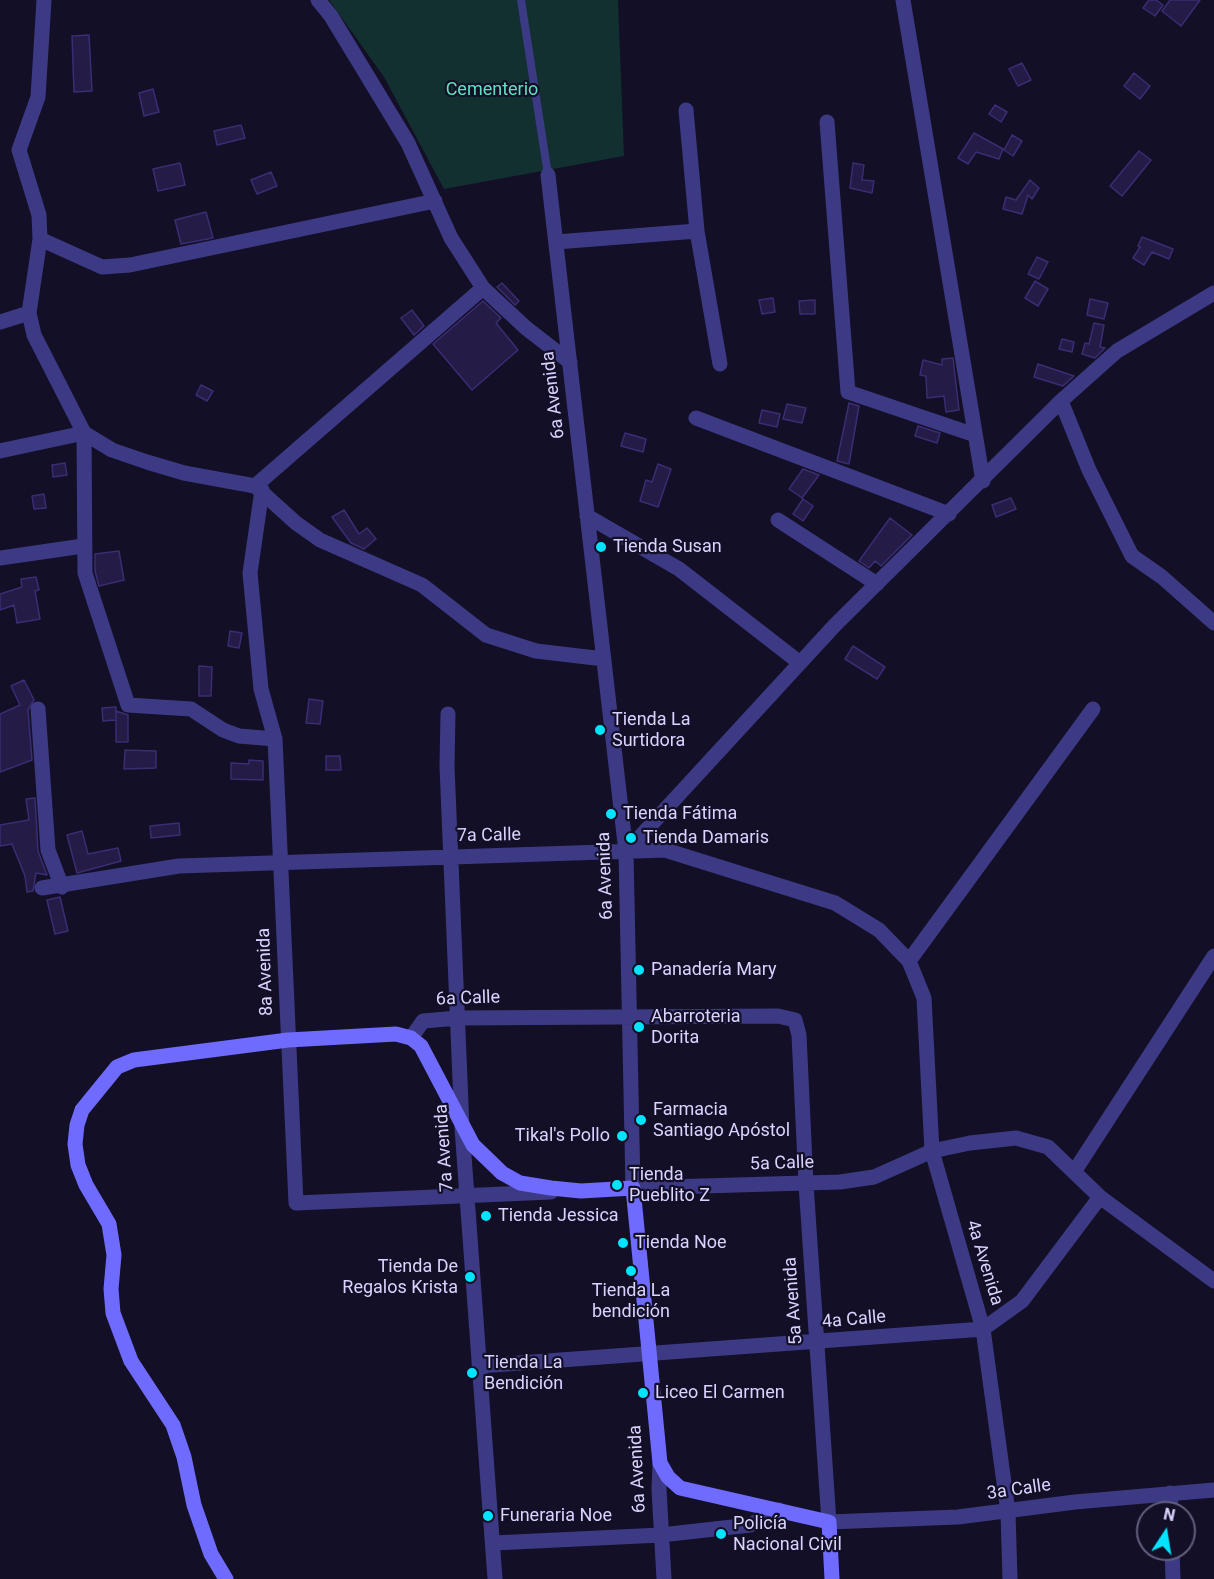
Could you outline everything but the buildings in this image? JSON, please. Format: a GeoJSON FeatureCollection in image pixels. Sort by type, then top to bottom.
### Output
{"type":"FeatureCollection","features":[{"type":"Feature","properties":{"kind":"street"},"geometry":{"type":"LineString","coordinates":[[44,0],[38,97],[19,150],[39,215],[40,239],[29,313],[34,335],[84,433],[83,546],[85,573],[128,705],[191,709],[239,736],[275,739]]}},
{"type":"Feature","properties":{"kind":"street"},"geometry":{"type":"LineString","coordinates":[[318,0],[331,16],[408,143],[451,238],[483,288],[526,328],[570,362]]}},
{"type":"Feature","properties":{"kind":"street"},"geometry":{"type":"LineString","coordinates":[[903,0],[983,481]]}},
{"type":"Feature","properties":{"kind":"street"},"geometry":{"type":"LineString","coordinates":[[687,110],[698,231],[720,364]]}},
{"type":"Feature","properties":{"kind":"street"},"geometry":{"type":"LineString","coordinates":[[827,122],[848,392],[975,435]]}},
{"type":"Feature","properties":{"kind":"street","name":"6a Avenida"},"geometry":{"type":"LineString","coordinates":[[548,175],[626,852],[633,1188],[660,1463],[664,1579]]}},
{"type":"Feature","properties":{"kind":"street"},"geometry":{"type":"LineString","coordinates":[[40,239],[102,267],[130,265],[435,201]]}},
{"type":"Feature","properties":{"kind":"street"},"geometry":{"type":"LineString","coordinates":[[556,242],[698,231]]}},
{"type":"Feature","properties":{"kind":"street"},"geometry":{"type":"LineString","coordinates":[[259,488],[483,288]]}},
{"type":"Feature","properties":{"kind":"street"},"geometry":{"type":"LineString","coordinates":[[626,852],[800,663],[1061,401],[1117,351],[1214,293]]}},
{"type":"Feature","properties":{"kind":"street"},"geometry":{"type":"LineString","coordinates":[[0,322],[29,313]]}},
{"type":"Feature","properties":{"kind":"street"},"geometry":{"type":"LineString","coordinates":[[1061,401],[1089,470],[1132,556],[1162,577],[1214,623]]}},
{"type":"Feature","properties":{"kind":"street"},"geometry":{"type":"LineString","coordinates":[[696,418],[950,514]]}},
{"type":"Feature","properties":{"kind":"street"},"geometry":{"type":"LineString","coordinates":[[0,452],[84,433],[112,450],[147,462],[259,488],[307,532],[334,547],[422,585],[486,636],[536,651],[604,659]]}},
{"type":"Feature","properties":{"kind":"street","name":"8a Avenida"},"geometry":{"type":"LineString","coordinates":[[259,488],[250,573],[261,689],[275,739],[296,1203]]}},
{"type":"Feature","properties":{"kind":"street"},"geometry":{"type":"LineString","coordinates":[[587,516],[679,569],[800,663]]}},
{"type":"Feature","properties":{"kind":"street"},"geometry":{"type":"LineString","coordinates":[[778,519],[877,584]]}},
{"type":"Feature","properties":{"kind":"street"},"geometry":{"type":"LineString","coordinates":[[0,558],[83,546]]}},
{"type":"Feature","properties":{"kind":"street"},"geometry":{"type":"LineString","coordinates":[[38,709],[48,850],[62,887]]}},
{"type":"Feature","properties":{"kind":"street"},"geometry":{"type":"LineString","coordinates":[[909,961],[1093,709]]}},
{"type":"Feature","properties":{"kind":"street","name":"7a Avenida"},"geometry":{"type":"LineString","coordinates":[[448,714],[447,766],[462,1128],[495,1579]]}},
{"type":"Feature","properties":{"kind":"street","name":"7a Calle"},"geometry":{"type":"LineString","coordinates":[[42,888],[62,887],[155,868],[665,850],[835,903],[879,930],[909,961]]}},
{"type":"Feature","properties":{"kind":"street"},"geometry":{"type":"LineString","coordinates":[[1074,1172],[1214,956]]}},
{"type":"Feature","properties":{"kind":"street","name":"4a Avenida"},"geometry":{"type":"LineString","coordinates":[[909,961],[924,998],[932,1151],[984,1329],[1008,1512],[1010,1579]]}},
{"type":"Feature","properties":{"kind":"street","name":"6a Calle"},"geometry":{"type":"LineString","coordinates":[[411,1038],[423,1021],[459,1018],[778,1016],[795,1020]]}},
{"type":"Feature","properties":{"kind":"street","name":"5a Avenida"},"geometry":{"type":"LineString","coordinates":[[795,1020],[799,1035],[806,1184],[832,1579]]}},
{"type":"Feature","properties":{"kind":"street"},"geometry":{"type":"LineString","coordinates":[[226,1579],[211,1554],[194,1505],[184,1457],[173,1425],[131,1361],[113,1313],[111,1289],[114,1255],[109,1224],[86,1185],[78,1165],[75,1144],[82,1110],[117,1067],[134,1060],[288,1040],[396,1034],[411,1038],[428,1058],[462,1128],[486,1161],[511,1178],[533,1186],[581,1191]]}},
{"type":"Feature","properties":{"kind":"street","name":"5a Calle"},"geometry":{"type":"LineString","coordinates":[[296,1203],[633,1188],[806,1184],[874,1177],[932,1151],[970,1143],[1016,1138],[1048,1147],[1100,1197],[1214,1281]]}},
{"type":"Feature","properties":{"kind":"street"},"geometry":{"type":"LineString","coordinates":[[984,1329],[1022,1301],[1100,1197]]}},
{"type":"Feature","properties":{"kind":"street","name":"4a Calle"},"geometry":{"type":"LineString","coordinates":[[478,1366],[984,1329]]}},
{"type":"Feature","properties":{"kind":"street"},"geometry":{"type":"LineString","coordinates":[[660,1463],[668,1477],[680,1488],[829,1522]]}},
{"type":"Feature","properties":{"kind":"street","name":"3a Calle"},"geometry":{"type":"LineString","coordinates":[[829,1522],[908,1520],[1008,1512],[1075,1502],[1214,1490]]}},
{"type":"Feature","properties":{"kind":"street"},"geometry":{"type":"LineString","coordinates":[[1170,1493],[1170,1501]]}},
{"type":"Feature","properties":{"kind":"street"},"geometry":{"type":"LineString","coordinates":[[494,1544],[661,1535],[750,1525],[779,1510]]}},
{"type":"Feature","properties":{"kind":"street"},"geometry":{"type":"LineString","coordinates":[[1172,1561],[1173,1579]]}},
{"type":"Feature","properties":{"kind":"lane"},"geometry":{"type":"LineString","coordinates":[[521,0],[548,175]]}},
{"type":"Feature","properties":{"kind":"green space","name":"Cementerio"},"geometry":{"type":"Polygon","coordinates":[[[329,0],[618,0],[624,156],[444,189],[384,77],[329,0]]]}},
{"type":"Feature","properties":{"kind":"place","name":"Tienda Susan"},"geometry":{"type":"Point","coordinates":[601,547]}},
{"type":"Feature","properties":{"kind":"place","name":"Tienda La Surtidora"},"geometry":{"type":"Point","coordinates":[600,730]}},
{"type":"Feature","properties":{"kind":"place","name":"Tienda Fátima"},"geometry":{"type":"Point","coordinates":[611,814]}},
{"type":"Feature","properties":{"kind":"place","name":"Tienda Damaris"},"geometry":{"type":"Point","coordinates":[631,838]}},
{"type":"Feature","properties":{"kind":"place","name":"Panadería Mary"},"geometry":{"type":"Point","coordinates":[639,970]}},
{"type":"Feature","properties":{"kind":"place","name":"Abarroteria Dorita"},"geometry":{"type":"Point","coordinates":[639,1027]}},
{"type":"Feature","properties":{"kind":"place","name":"Farmacia Santiago Apóstol"},"geometry":{"type":"Point","coordinates":[641,1120]}},
{"type":"Feature","properties":{"kind":"place","name":"Tikal's Pollo"},"geometry":{"type":"Point","coordinates":[622,1136]}},
{"type":"Feature","properties":{"kind":"place","name":"Tienda Pueblito Z"},"geometry":{"type":"Point","coordinates":[617,1185]}},
{"type":"Feature","properties":{"kind":"place","name":"Tienda Jessica"},"geometry":{"type":"Point","coordinates":[486,1216]}},
{"type":"Feature","properties":{"kind":"place","name":"Tienda Noe"},"geometry":{"type":"Point","coordinates":[623,1243]}},
{"type":"Feature","properties":{"kind":"place","name":"Tienda La bendición"},"geometry":{"type":"Point","coordinates":[631,1271]}},
{"type":"Feature","properties":{"kind":"place","name":"Tienda De Regalos Krista"},"geometry":{"type":"Point","coordinates":[470,1277]}},
{"type":"Feature","properties":{"kind":"place","name":"Tienda La Bendición"},"geometry":{"type":"Point","coordinates":[472,1373]}},
{"type":"Feature","properties":{"kind":"place","name":"Liceo El Carmen"},"geometry":{"type":"Point","coordinates":[643,1393]}},
{"type":"Feature","properties":{"kind":"place","name":"Funeraria Noe"},"geometry":{"type":"Point","coordinates":[488,1516]}},
{"type":"Feature","properties":{"kind":"place","name":"Policía Nacional Civil"},"geometry":{"type":"Point","coordinates":[721,1534]}}]}
